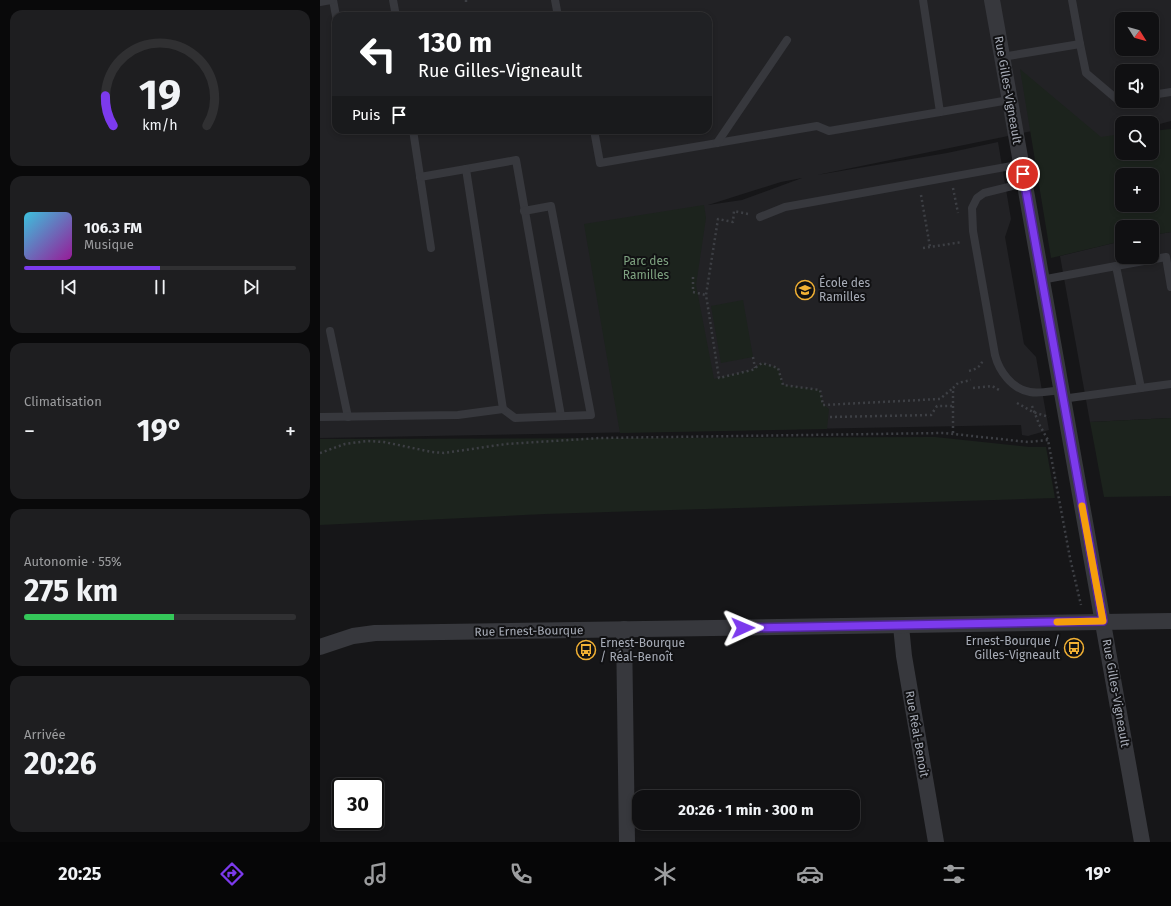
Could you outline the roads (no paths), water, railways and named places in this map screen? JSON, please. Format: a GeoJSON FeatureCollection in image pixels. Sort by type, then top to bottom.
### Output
{"type":"FeatureCollection","features":[{"type":"Feature","properties":{"kind":"street","name":"Rue Gilles-Vigneault"},"geometry":{"type":"LineString","coordinates":[[992,0],[1142,842]]}},
{"type":"Feature","properties":{"kind":"street","name":"Rue Ernest-Bourque"},"geometry":{"type":"LineString","coordinates":[[320,647],[338,639],[364,634],[901,626],[1171,620]]}},
{"type":"Feature","properties":{"kind":"street","name":"Rue Réal-Benoit"},"geometry":{"type":"LineString","coordinates":[[901,626],[904,656],[936,842]]}},
{"type":"Feature","properties":{"kind":"street"},"geometry":{"type":"LineString","coordinates":[[624,629],[627,842]]}},
{"type":"Feature","properties":{"kind":"lane"},"geometry":{"type":"LineString","coordinates":[[320,2],[332,0],[335,12]]}},
{"type":"Feature","properties":{"kind":"lane"},"geometry":{"type":"LineString","coordinates":[[393,0],[395,12]]}},
{"type":"Feature","properties":{"kind":"lane"},"geometry":{"type":"LineString","coordinates":[[555,0],[557,12]]}},
{"type":"Feature","properties":{"kind":"lane"},"geometry":{"type":"LineString","coordinates":[[923,0],[940,112]]}},
{"type":"Feature","properties":{"kind":"lane"},"geometry":{"type":"LineString","coordinates":[[1072,0],[1086,73],[1115,98]]}},
{"type":"Feature","properties":{"kind":"lane"},"geometry":{"type":"LineString","coordinates":[[717,143],[787,40]]}},
{"type":"Feature","properties":{"kind":"lane"},"geometry":{"type":"LineString","coordinates":[[1002,57],[1080,44]]}},
{"type":"Feature","properties":{"kind":"lane"},"geometry":{"type":"LineString","coordinates":[[1159,94],[1171,92]]}},
{"type":"Feature","properties":{"kind":"lane"},"geometry":{"type":"LineString","coordinates":[[595,134],[600,162],[817,126],[829,131],[1009,100]]}},
{"type":"Feature","properties":{"kind":"lane"},"geometry":{"type":"LineString","coordinates":[[414,134],[431,248]]}},
{"type":"Feature","properties":{"kind":"lane"},"geometry":{"type":"LineString","coordinates":[[420,177],[516,160],[561,416]]}},
{"type":"Feature","properties":{"kind":"lane"},"geometry":{"type":"LineString","coordinates":[[760,217],[785,208],[1022,164]]}},
{"type":"Feature","properties":{"kind":"lane"},"geometry":{"type":"LineString","coordinates":[[466,168],[504,409],[515,418],[591,415],[551,206],[524,211]]}},
{"type":"Feature","properties":{"kind":"lane"},"geometry":{"type":"LineString","coordinates":[[1025,183],[991,190],[978,198],[972,208],[971,217],[973,231],[995,355],[1001,370],[1014,384],[1029,392],[1062,395],[1171,384]]}},
{"type":"Feature","properties":{"kind":"lane"},"geometry":{"type":"LineString","coordinates":[[1041,280],[1166,257],[1171,287]]}},
{"type":"Feature","properties":{"kind":"lane"},"geometry":{"type":"LineString","coordinates":[[1116,266],[1141,388]]}},
{"type":"Feature","properties":{"kind":"lane"},"geometry":{"type":"LineString","coordinates":[[330,331],[348,417]]}},
{"type":"Feature","properties":{"kind":"lane"},"geometry":{"type":"LineString","coordinates":[[320,417],[458,415],[504,409]]}},
{"type":"Feature","properties":{"kind":"place","name":"École des Ramilles"},"geometry":{"type":"Point","coordinates":[805,290]}},
{"type":"Feature","properties":{"kind":"place","name":"Ernest-Bourque / Gilles-Vigneault"},"geometry":{"type":"Point","coordinates":[1074,648]}},
{"type":"Feature","properties":{"kind":"place","name":"Ernest-Bourque / Réal-Benoît"},"geometry":{"type":"Point","coordinates":[586,650]}},
{"type":"Feature","properties":{"kind":"park label","name":"Parc des Ramilles"},"geometry":{"type":"Point","coordinates":[646,268]}}]}
